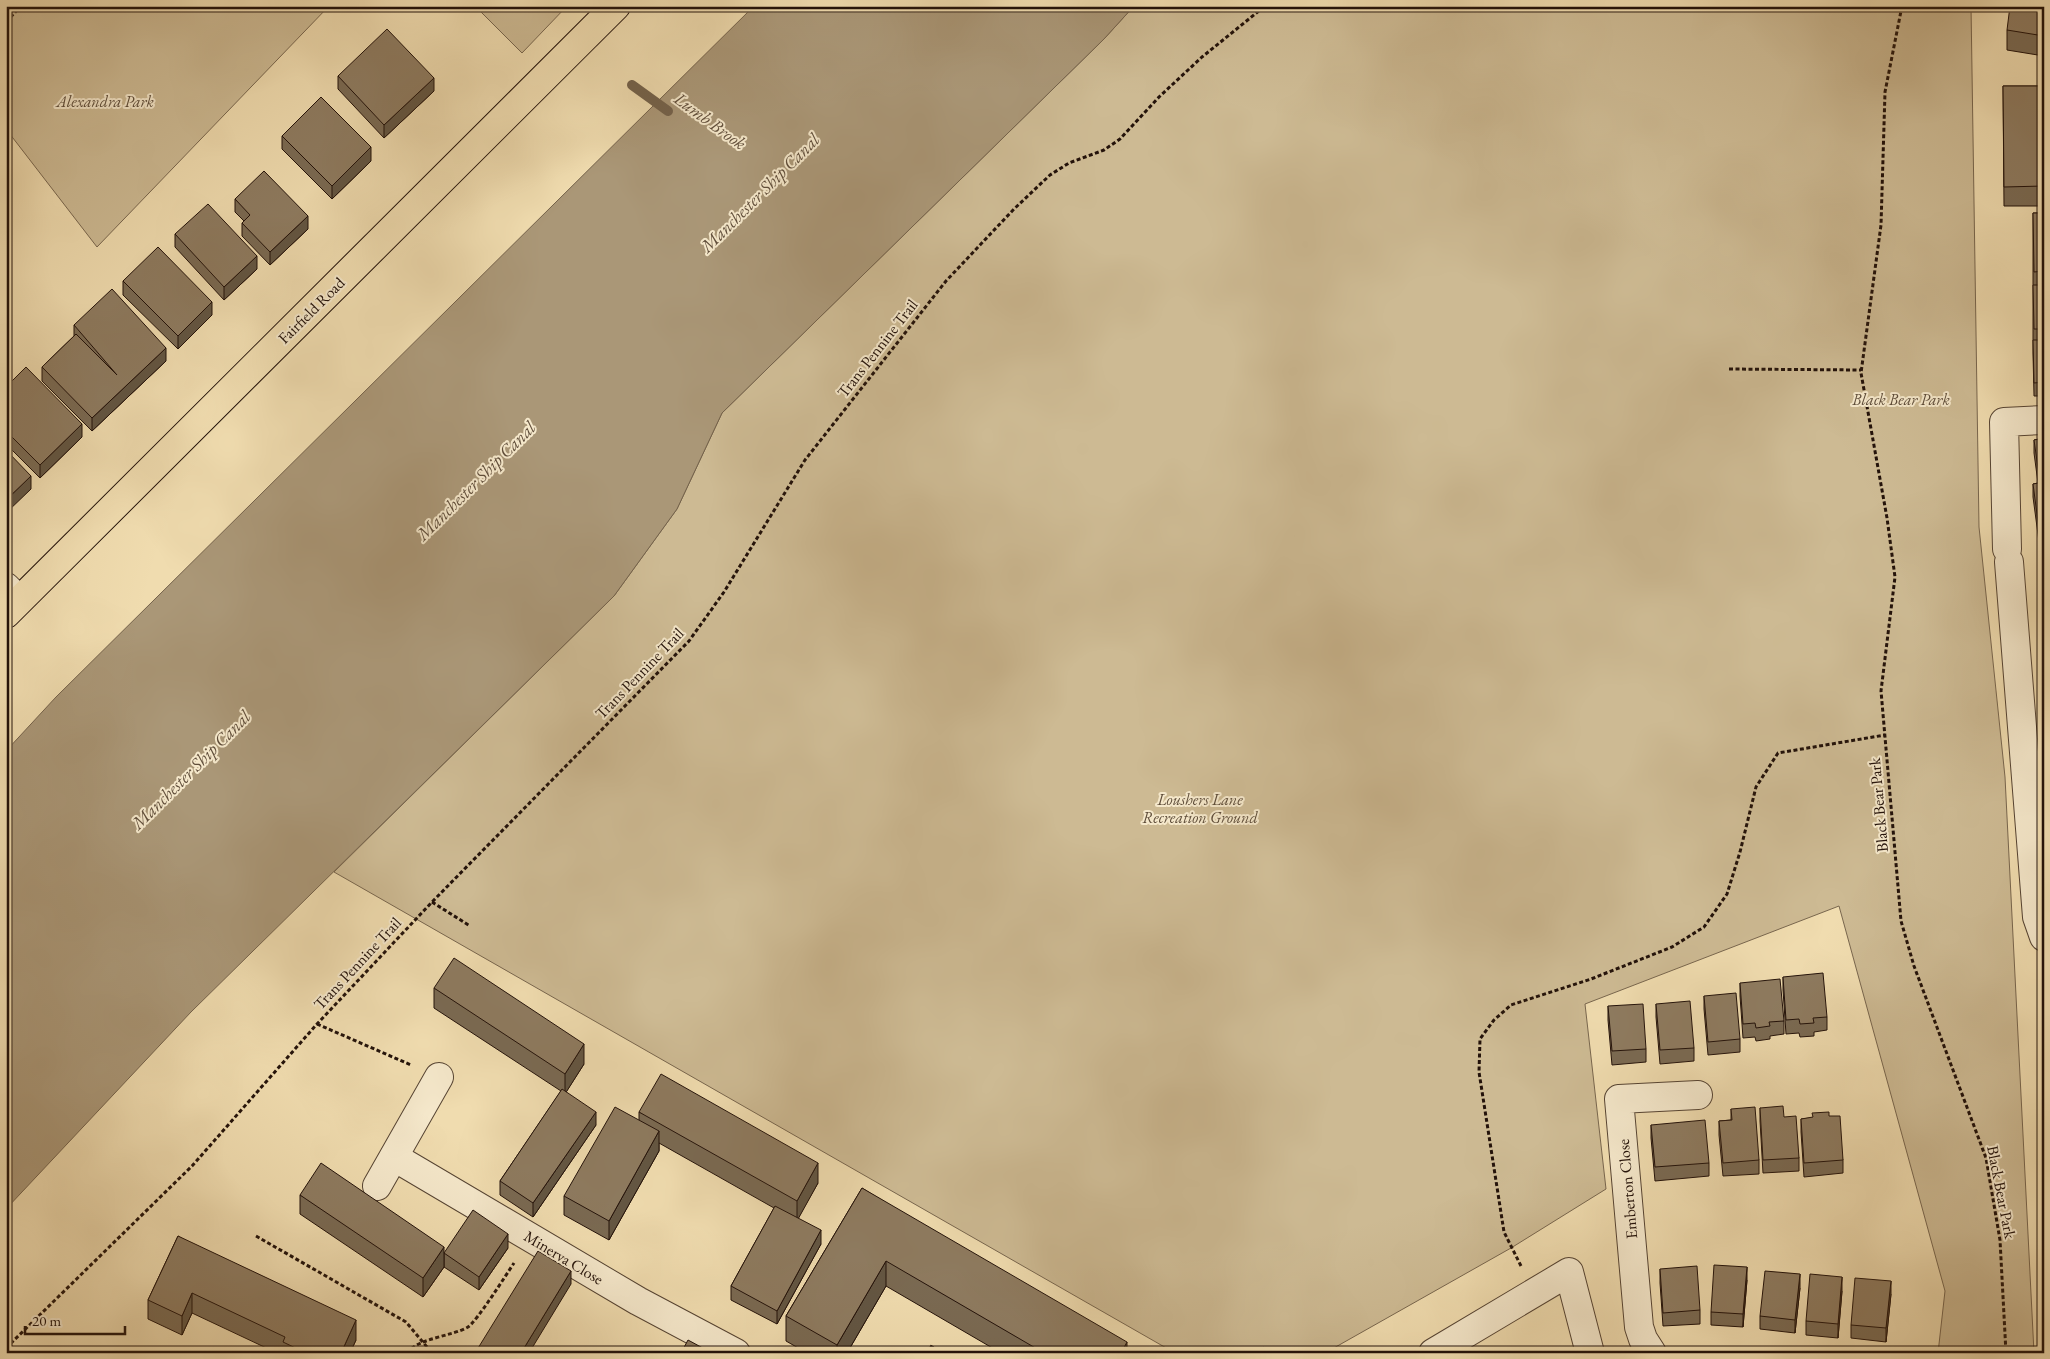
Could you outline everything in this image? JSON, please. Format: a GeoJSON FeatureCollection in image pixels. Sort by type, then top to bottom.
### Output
{"type":"FeatureCollection","features":[{"type":"Feature","properties":{"kind":"main road","name":"Fairfield Road"},"geometry":{"type":"LineString","coordinates":[[11,600],[616,6]]}},
{"type":"Feature","properties":{"kind":"street"},"geometry":{"type":"LineString","coordinates":[[2044,420],[2004,422],[2008,555],[2032,676],[2037,917],[2044,937]]}},
{"type":"Feature","properties":{"kind":"street"},"geometry":{"type":"LineString","coordinates":[[377,1186],[440,1077]]}},
{"type":"Feature","properties":{"kind":"street","name":"Emberton Close"},"geometry":{"type":"LineString","coordinates":[[1652,1353],[1643,1339],[1639,1327],[1620,1099],[1698,1095]]}},
{"type":"Feature","properties":{"kind":"street","name":"Minerva Close"},"geometry":{"type":"LineString","coordinates":[[394,1157],[638,1301],[736,1353]]}},
{"type":"Feature","properties":{"kind":"street"},"geometry":{"type":"LineString","coordinates":[[1433,1353],[1569,1272],[1590,1353]]}},
{"type":"Feature","properties":{"kind":"path"},"geometry":{"type":"LineString","coordinates":[[6,22],[21,6]]}},
{"type":"Feature","properties":{"kind":"path","name":"Trans Pennine Trail"},"geometry":{"type":"LineString","coordinates":[[6,1348],[192,1166],[317,1024],[432,902],[689,641],[724,592],[805,460],[946,281],[1014,209],[1050,175],[1069,163],[1104,150],[1120,139],[1159,97],[1195,64],[1265,6]]}},
{"type":"Feature","properties":{"kind":"path","name":"Black Bear Park"},"geometry":{"type":"LineString","coordinates":[[1902,6],[1886,92],[1881,226],[1861,370],[1887,518],[1895,577],[1881,691],[1901,921],[1914,966],[1986,1158],[2000,1240],[2006,1353]]}},
{"type":"Feature","properties":{"kind":"path"},"geometry":{"type":"LineString","coordinates":[[1729,369],[1861,370]]}},
{"type":"Feature","properties":{"kind":"path"},"geometry":{"type":"LineString","coordinates":[[1534,1292],[1504,1232],[1479,1072],[1480,1039],[1494,1020],[1511,1005],[1591,979],[1672,947],[1704,927],[1727,894],[1740,852],[1756,787],[1778,754],[1885,735]]}},
{"type":"Feature","properties":{"kind":"path"},"geometry":{"type":"LineString","coordinates":[[432,902],[470,926]]}},
{"type":"Feature","properties":{"kind":"path"},"geometry":{"type":"LineString","coordinates":[[317,1024],[440,1077]]}},
{"type":"Feature","properties":{"kind":"path"},"geometry":{"type":"LineString","coordinates":[[256,1236],[406,1322],[432,1353]]}},
{"type":"Feature","properties":{"kind":"path"},"geometry":{"type":"LineString","coordinates":[[408,1353],[409,1350],[424,1343],[469,1326],[532,1238]]}},
{"type":"Feature","properties":{"kind":"path"},"geometry":{"type":"LineString","coordinates":[[930,1346],[943,1353]]}},
{"type":"Feature","properties":{"kind":"green space","name":"Alexandra Park"},"geometry":{"type":"Polygon","coordinates":[[[6,6],[329,6],[97,247],[6,129],[6,6]]]}},
{"type":"Feature","properties":{"kind":"green space"},"geometry":{"type":"Polygon","coordinates":[[[475,6],[567,6],[522,53],[475,6]]]}},
{"type":"Feature","properties":{"kind":"green space","name":"Loushers Lane Recreation Ground"},"geometry":{"type":"Polygon","coordinates":[[[1134,6],[1971,6],[1979,527],[2005,777],[2034,1353],[1938,1353],[1945,1291],[1839,906],[1585,1004],[1606,1189],[1511,1248],[1325,1353],[1275,1353],[1263,1347],[1262,1353],[1175,1353],[334,872],[614,596],[677,509],[722,413],[1104,39],[1134,6]]]}},
{"type":"Feature","properties":{"kind":"water","name":"Manchester Ship Canal"},"geometry":{"type":"Polygon","coordinates":[[[754,6],[1134,6],[1104,39],[722,413],[677,509],[614,596],[191,1012],[6,1209],[6,751],[56,697],[754,6]]]}},
{"type":"Feature","properties":{"kind":"building"},"geometry":{"type":"Polygon","coordinates":[[[2010,6],[2044,6],[2044,36],[2007,30],[2010,6]]]}},
{"type":"Feature","properties":{"kind":"building"},"geometry":{"type":"Polygon","coordinates":[[[387,29],[434,78],[384,125],[338,76],[387,29]]]}},
{"type":"Feature","properties":{"kind":"building"},"geometry":{"type":"Polygon","coordinates":[[[2003,86],[2044,86],[2044,186],[2004,187],[2003,86]]]}},
{"type":"Feature","properties":{"kind":"building"},"geometry":{"type":"Polygon","coordinates":[[[321,97],[371,147],[332,186],[282,136],[321,97]]]}},
{"type":"Feature","properties":{"kind":"building"},"geometry":{"type":"Polygon","coordinates":[[[264,171],[308,216],[270,252],[242,223],[250,215],[235,199],[264,171]]]}},
{"type":"Feature","properties":{"kind":"building"},"geometry":{"type":"Polygon","coordinates":[[[208,204],[257,256],[224,287],[175,234],[208,204]]]}},
{"type":"Feature","properties":{"kind":"building"},"geometry":{"type":"Polygon","coordinates":[[[2033,213],[2044,213],[2044,271],[2034,272],[2033,213]]]}},
{"type":"Feature","properties":{"kind":"building"},"geometry":{"type":"Polygon","coordinates":[[[158,247],[212,302],[178,336],[123,281],[158,247]]]}},
{"type":"Feature","properties":{"kind":"building"},"geometry":{"type":"Polygon","coordinates":[[[2033,285],[2044,285],[2044,329],[2034,329],[2033,285]]]}},
{"type":"Feature","properties":{"kind":"building"},"geometry":{"type":"Polygon","coordinates":[[[112,289],[166,348],[92,418],[42,367],[76,334],[117,375],[74,325],[112,289]]]}},
{"type":"Feature","properties":{"kind":"building"},"geometry":{"type":"Polygon","coordinates":[[[2033,340],[2044,340],[2044,382],[2034,383],[2033,340]]]}},
{"type":"Feature","properties":{"kind":"building"},"geometry":{"type":"Polygon","coordinates":[[[26,367],[82,424],[40,465],[6,431],[6,387],[26,367]]]}},
{"type":"Feature","properties":{"kind":"building"},"geometry":{"type":"Polygon","coordinates":[[[2044,438],[2044,474],[2039,475],[2034,440],[2044,438]]]}},
{"type":"Feature","properties":{"kind":"building"},"geometry":{"type":"Polygon","coordinates":[[[6,450],[31,476],[6,500],[6,450]]]}},
{"type":"Feature","properties":{"kind":"building"},"geometry":{"type":"Polygon","coordinates":[[[2044,482],[2044,528],[2039,529],[2033,484],[2044,482]]]}},
{"type":"Feature","properties":{"kind":"building"},"geometry":{"type":"Polygon","coordinates":[[[2044,536],[2044,570],[2039,537],[2044,536]]]}},
{"type":"Feature","properties":{"kind":"building"},"geometry":{"type":"Polygon","coordinates":[[[454,958],[584,1044],[565,1074],[434,988],[454,958]]]}},
{"type":"Feature","properties":{"kind":"building"},"geometry":{"type":"Polygon","coordinates":[[[1823,973],[1827,1017],[1813,1018],[1814,1023],[1800,1024],[1799,1019],[1786,1020],[1783,977],[1823,973]]]}},
{"type":"Feature","properties":{"kind":"building"},"geometry":{"type":"Polygon","coordinates":[[[1780,979],[1784,1021],[1769,1022],[1770,1026],[1756,1028],[1755,1023],[1743,1024],[1740,983],[1780,979]]]}},
{"type":"Feature","properties":{"kind":"building"},"geometry":{"type":"Polygon","coordinates":[[[1736,993],[1740,1039],[1708,1042],[1704,996],[1736,993]]]}},
{"type":"Feature","properties":{"kind":"building"},"geometry":{"type":"Polygon","coordinates":[[[1690,1001],[1694,1048],[1660,1050],[1656,1004],[1690,1001]]]}},
{"type":"Feature","properties":{"kind":"building"},"geometry":{"type":"Polygon","coordinates":[[[1643,1004],[1646,1049],[1612,1051],[1608,1006],[1643,1004]]]}},
{"type":"Feature","properties":{"kind":"building"},"geometry":{"type":"Polygon","coordinates":[[[661,1074],[818,1163],[797,1201],[639,1112],[661,1074]]]}},
{"type":"Feature","properties":{"kind":"building"},"geometry":{"type":"Polygon","coordinates":[[[562,1089],[596,1112],[533,1203],[500,1181],[562,1089]]]}},
{"type":"Feature","properties":{"kind":"building"},"geometry":{"type":"Polygon","coordinates":[[[1783,1106],[1784,1117],[1796,1116],[1799,1158],[1763,1160],[1760,1108],[1783,1106]]]}},
{"type":"Feature","properties":{"kind":"building"},"geometry":{"type":"Polygon","coordinates":[[[615,1107],[659,1131],[609,1221],[564,1196],[615,1107]]]}},
{"type":"Feature","properties":{"kind":"building"},"geometry":{"type":"Polygon","coordinates":[[[1755,1107],[1759,1160],[1723,1163],[1719,1121],[1732,1120],[1731,1109],[1755,1107]]]}},
{"type":"Feature","properties":{"kind":"building"},"geometry":{"type":"Polygon","coordinates":[[[1829,1112],[1829,1116],[1840,1116],[1843,1160],[1804,1163],[1801,1119],[1813,1117],[1812,1113],[1829,1112]]]}},
{"type":"Feature","properties":{"kind":"building"},"geometry":{"type":"Polygon","coordinates":[[[1705,1120],[1709,1163],[1655,1167],[1651,1125],[1705,1120]]]}},
{"type":"Feature","properties":{"kind":"building"},"geometry":{"type":"Polygon","coordinates":[[[321,1163],[444,1247],[423,1278],[300,1195],[321,1163]]]}},
{"type":"Feature","properties":{"kind":"building"},"geometry":{"type":"Polygon","coordinates":[[[862,1188],[1127,1342],[1121,1353],[1044,1353],[886,1261],[837,1345],[786,1316],[862,1188]]]}},
{"type":"Feature","properties":{"kind":"building"},"geometry":{"type":"Polygon","coordinates":[[[775,1206],[821,1230],[777,1311],[731,1286],[775,1206]]]}},
{"type":"Feature","properties":{"kind":"building"},"geometry":{"type":"Polygon","coordinates":[[[473,1210],[508,1234],[479,1277],[444,1253],[473,1210]]]}},
{"type":"Feature","properties":{"kind":"building"},"geometry":{"type":"Polygon","coordinates":[[[178,1236],[356,1320],[342,1351],[346,1353],[306,1353],[283,1342],[285,1337],[192,1293],[182,1316],[148,1300],[178,1236]]]}},
{"type":"Feature","properties":{"kind":"building"},"geometry":{"type":"Polygon","coordinates":[[[538,1251],[571,1271],[521,1353],[475,1353],[538,1251]]]}},
{"type":"Feature","properties":{"kind":"building"},"geometry":{"type":"Polygon","coordinates":[[[1714,1265],[1747,1267],[1743,1314],[1711,1312],[1714,1265]]]}},
{"type":"Feature","properties":{"kind":"building"},"geometry":{"type":"Polygon","coordinates":[[[1697,1266],[1700,1310],[1663,1313],[1660,1269],[1697,1266]]]}},
{"type":"Feature","properties":{"kind":"building"},"geometry":{"type":"Polygon","coordinates":[[[1765,1271],[1800,1274],[1795,1320],[1760,1316],[1765,1271]]]}},
{"type":"Feature","properties":{"kind":"building"},"geometry":{"type":"Polygon","coordinates":[[[1810,1274],[1842,1277],[1838,1324],[1806,1321],[1810,1274]]]}},
{"type":"Feature","properties":{"kind":"building"},"geometry":{"type":"Polygon","coordinates":[[[1855,1278],[1891,1281],[1886,1328],[1851,1325],[1855,1278]]]}},
{"type":"Feature","properties":{"kind":"building"},"geometry":{"type":"Polygon","coordinates":[[[688,1340],[712,1353],[681,1353],[688,1340]]]}},
{"type":"Feature","properties":{"kind":"waterway","name":"Lumb Brook"},"geometry":{"type":"LineString","coordinates":[[632,85],[668,111]]}}]}
